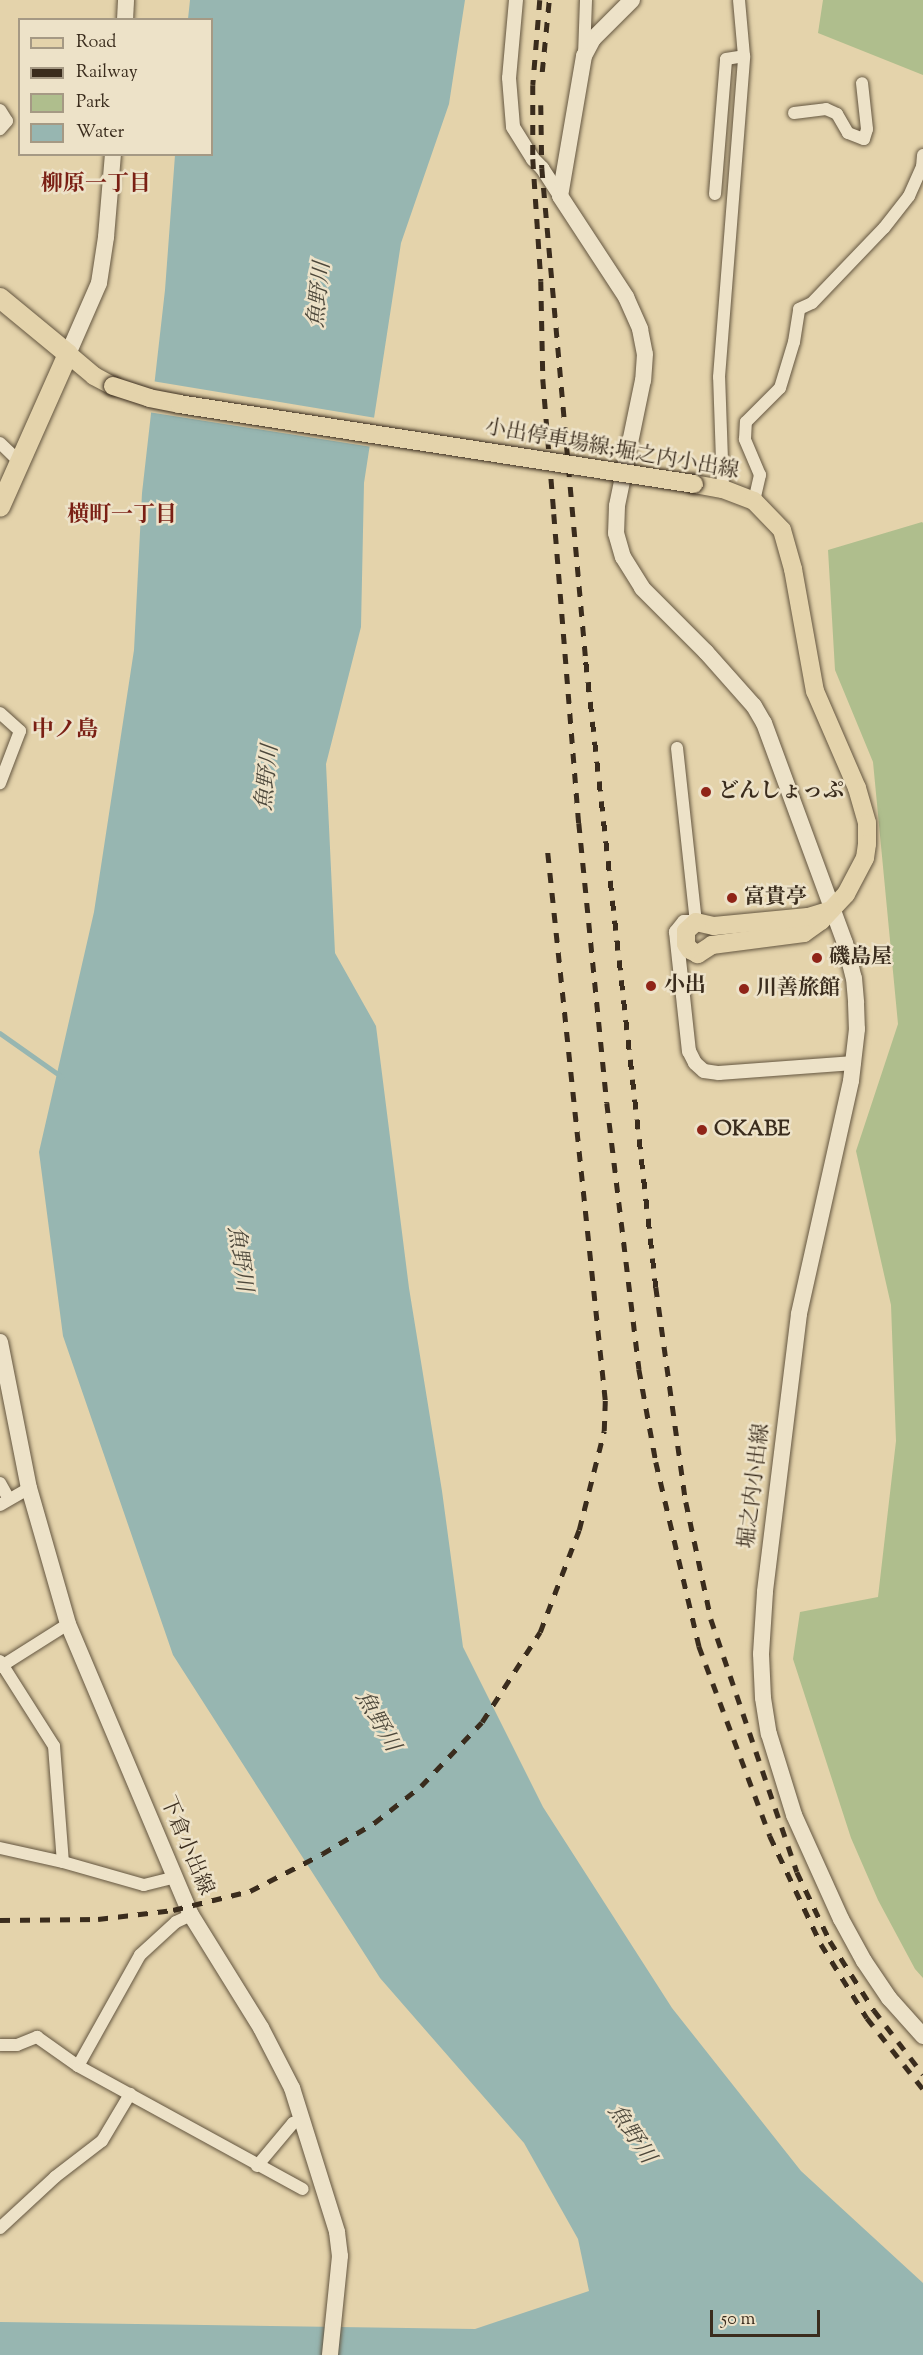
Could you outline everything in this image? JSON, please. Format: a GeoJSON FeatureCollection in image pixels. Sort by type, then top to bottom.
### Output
{"type":"FeatureCollection","features":[{"type":"Feature","properties":{"kind":"highway"},"geometry":{"type":"LineString","coordinates":[[0,298],[68,354],[0,507]]}},
{"type":"Feature","properties":{"kind":"main road"},"geometry":{"type":"LineString","coordinates":[[124,0],[125,18]]}},
{"type":"Feature","properties":{"kind":"main road"},"geometry":{"type":"LineString","coordinates":[[560,196],[584,56],[593,39],[632,0]]}},
{"type":"Feature","properties":{"kind":"main road"},"geometry":{"type":"LineString","coordinates":[[68,354],[99,284],[106,237],[113,156]]}},
{"type":"Feature","properties":{"kind":"main road","name":"堀之内小出線"},"geometry":{"type":"LineString","coordinates":[[560,196],[626,297],[640,329],[645,354],[643,380],[616,506],[616,533],[623,557],[642,588],[706,652],[754,706],[764,723],[844,943],[854,978],[857,1029],[854,1063],[800,1314],[765,1592],[761,1654],[763,1698],[769,1734],[795,1815],[841,1919],[864,1962],[889,1998],[923,2036]]}},
{"type":"Feature","properties":{"kind":"main road","name":"小出停車場線;堀之内小出線"},"geometry":{"type":"LineString","coordinates":[[68,354],[94,376],[113,386],[149,398],[694,484],[723,489],[754,501],[782,530],[793,569],[815,691],[858,788],[867,823],[865,858],[852,884],[831,910],[804,933],[712,945],[698,954],[687,947],[685,939],[686,931],[696,922]]}},
{"type":"Feature","properties":{"kind":"main road"},"geometry":{"type":"LineString","coordinates":[[696,922],[714,926],[808,917],[831,910]]}},
{"type":"Feature","properties":{"kind":"main road","name":"下倉小出線"},"geometry":{"type":"LineString","coordinates":[[0,1342],[29,1488],[68,1624],[173,1878],[191,1915],[261,2028],[292,2088],[337,2232],[340,2256],[335,2285],[330,2355]]}},
{"type":"Feature","properties":{"kind":"street"},"geometry":{"type":"LineString","coordinates":[[516,0],[510,78],[513,127],[532,159],[542,168],[560,196]]}},
{"type":"Feature","properties":{"kind":"street"},"geometry":{"type":"LineString","coordinates":[[584,56],[586,0]]}},
{"type":"Feature","properties":{"kind":"street"},"geometry":{"type":"LineString","coordinates":[[723,489],[719,377],[744,56],[739,0]]}},
{"type":"Feature","properties":{"kind":"street"},"geometry":{"type":"LineString","coordinates":[[715,194],[726,59],[744,56]]}},
{"type":"Feature","properties":{"kind":"street"},"geometry":{"type":"LineString","coordinates":[[794,113],[826,109],[837,114],[848,133],[864,139],[867,129],[862,82]]}},
{"type":"Feature","properties":{"kind":"street"},"geometry":{"type":"LineString","coordinates":[[0,111],[7,121],[0,129]]}},
{"type":"Feature","properties":{"kind":"street"},"geometry":{"type":"LineString","coordinates":[[754,501],[760,475],[745,439],[746,422],[780,388],[794,342],[799,309],[812,303],[884,228],[909,196],[922,167],[923,155]]}},
{"type":"Feature","properties":{"kind":"street"},"geometry":{"type":"LineString","coordinates":[[0,443],[21,463]]}},
{"type":"Feature","properties":{"kind":"street"},"geometry":{"type":"LineString","coordinates":[[0,713],[20,730],[0,783]]}},
{"type":"Feature","properties":{"kind":"street"},"geometry":{"type":"LineString","coordinates":[[677,748],[696,922],[684,922],[676,932],[689,1051],[695,1064],[704,1071],[719,1073],[854,1063]]}},
{"type":"Feature","properties":{"kind":"street"},"geometry":{"type":"LineString","coordinates":[[0,1483],[5,1502],[29,1488]]}},
{"type":"Feature","properties":{"kind":"street"},"geometry":{"type":"LineString","coordinates":[[63,1862],[54,1746],[1,1664],[68,1624]]}},
{"type":"Feature","properties":{"kind":"street"},"geometry":{"type":"LineString","coordinates":[[0,1848],[63,1862],[144,1885],[173,1878]]}},
{"type":"Feature","properties":{"kind":"street"},"geometry":{"type":"LineString","coordinates":[[78,2066],[140,1955],[176,1922],[191,1915]]}},
{"type":"Feature","properties":{"kind":"street"},"geometry":{"type":"LineString","coordinates":[[0,2045],[17,2045],[37,2037],[78,2066],[257,2166],[303,2189]]}},
{"type":"Feature","properties":{"kind":"street"},"geometry":{"type":"LineString","coordinates":[[0,2228],[55,2177],[102,2140],[130,2094]]}},
{"type":"Feature","properties":{"kind":"street"},"geometry":{"type":"LineString","coordinates":[[257,2166],[293,2123],[302,2120]]}},
{"type":"Feature","properties":{"kind":"green space"},"geometry":{"type":"Polygon","coordinates":[[[823,0],[923,0],[923,75],[818,33],[823,0]]]}},
{"type":"Feature","properties":{"kind":"green space"},"geometry":{"type":"Polygon","coordinates":[[[922,522],[923,1978],[915,1969],[878,1900],[851,1838],[793,1659],[800,1612],[878,1597],[896,1441],[891,1305],[856,1151],[898,1024],[873,762],[835,670],[828,550],[922,522]]]}},
{"type":"Feature","properties":{"kind":"water","name":"魚野川"},"geometry":{"type":"Polygon","coordinates":[[[190,0],[465,0],[449,104],[401,243],[364,483],[361,627],[326,764],[335,953],[376,1026],[409,1288],[442,1491],[463,1647],[543,1807],[672,2008],[801,2171],[923,2283],[923,2355],[0,2355],[0,2322],[475,2329],[589,2291],[578,2239],[524,2143],[380,1978],[173,1655],[63,1336],[39,1152],[94,912],[134,650],[142,493],[165,290],[175,156],[213,156],[213,18],[188,18],[190,0]]]}},
{"type":"Feature","properties":{"kind":"pier"},"geometry":{"type":"Polygon","coordinates":[[[152,381],[376,418],[372,447],[148,412],[152,381]]]}},
{"type":"Feature","properties":{"kind":"waterway"},"geometry":{"type":"LineString","coordinates":[[0,1033],[61,1076]]}},
{"type":"Feature","properties":{"kind":"railway"},"geometry":{"type":"LineString","coordinates":[[540,0],[533,85],[533,159],[541,281],[543,379],[579,823],[607,1103],[639,1369],[656,1462],[699,1646],[770,1836],[821,1944],[867,2018],[923,2089]]}},
{"type":"Feature","properties":{"kind":"railway"},"geometry":{"type":"LineString","coordinates":[[542,72],[549,0]]}},
{"type":"Feature","properties":{"kind":"railway"},"geometry":{"type":"LineString","coordinates":[[541,105],[542,168],[586,662],[656,1287],[686,1502],[711,1619],[797,1872],[830,1941],[874,2010],[923,2074]]}},
{"type":"Feature","properties":{"kind":"railway"},"geometry":{"type":"LineString","coordinates":[[0,1920],[98,1919],[173,1910],[250,1891],[322,1854],[374,1823],[421,1786],[482,1722],[540,1632],[579,1530],[604,1431],[605,1400],[547,848]]}},
{"type":"Feature","properties":{"kind":"place","name":"どんしょっぷ"},"geometry":{"type":"Point","coordinates":[706,792]}},
{"type":"Feature","properties":{"kind":"place","name":"富貴亭"},"geometry":{"type":"Point","coordinates":[732,898]}},
{"type":"Feature","properties":{"kind":"place","name":"磯島屋"},"geometry":{"type":"Point","coordinates":[817,958]}},
{"type":"Feature","properties":{"kind":"place","name":"小出"},"geometry":{"type":"Point","coordinates":[651,986]}},
{"type":"Feature","properties":{"kind":"place","name":"川善旅館"},"geometry":{"type":"Point","coordinates":[744,989]}},
{"type":"Feature","properties":{"kind":"place","name":"OKABE"},"geometry":{"type":"Point","coordinates":[702,1130]}},
{"type":"Feature","properties":{"kind":"district","name":"柳原一丁目"},"geometry":{"type":"Point","coordinates":[96,186]}},
{"type":"Feature","properties":{"kind":"district","name":"横町一丁目"},"geometry":{"type":"Point","coordinates":[122,517]}},
{"type":"Feature","properties":{"kind":"district","name":"中ノ島"},"geometry":{"type":"Point","coordinates":[65,732]}}]}
